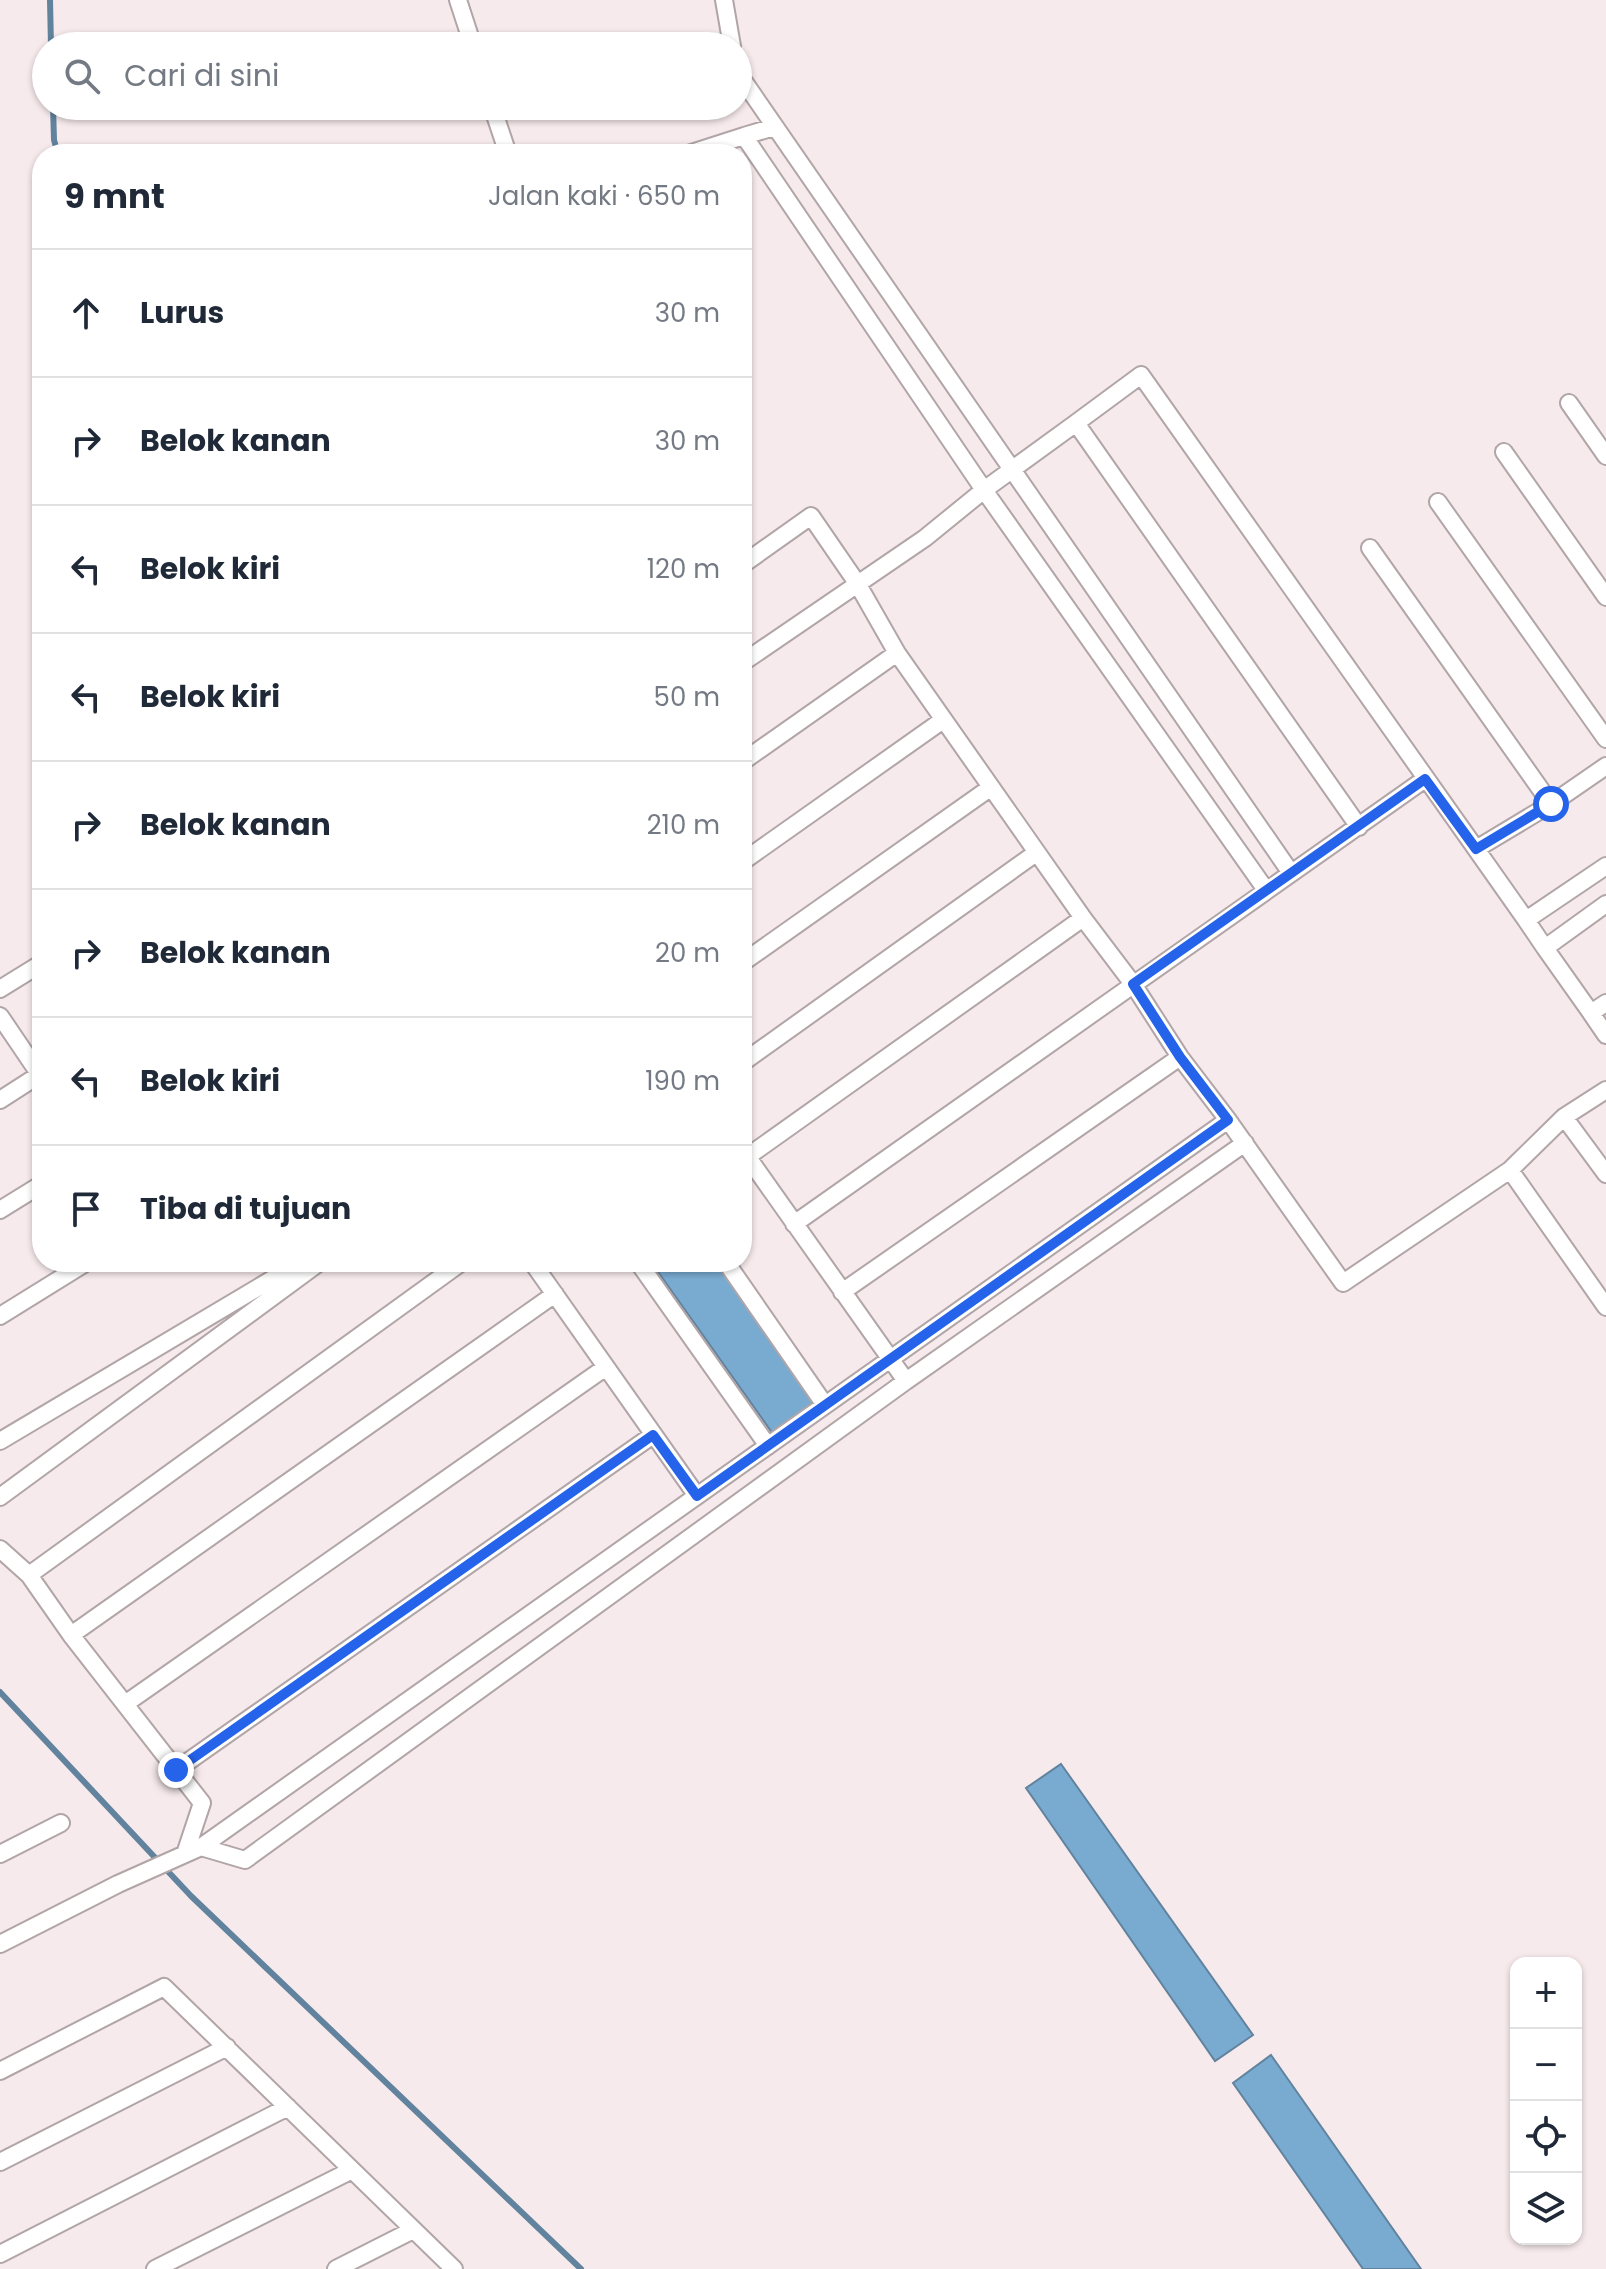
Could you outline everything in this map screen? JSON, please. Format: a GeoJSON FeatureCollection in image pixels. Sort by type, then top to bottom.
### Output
{"type":"FeatureCollection","features":[{"type":"Feature","properties":{"kind":"street"},"geometry":{"type":"LineString","coordinates":[[458,0],[468,32]]}},
{"type":"Feature","properties":{"kind":"street"},"geometry":{"type":"LineString","coordinates":[[724,0],[730,32]]}},
{"type":"Feature","properties":{"kind":"street"},"geometry":{"type":"LineString","coordinates":[[752,94],[1291,873]]}},
{"type":"Feature","properties":{"kind":"street"},"geometry":{"type":"LineString","coordinates":[[497,120],[505,144]]}},
{"type":"Feature","properties":{"kind":"street"},"geometry":{"type":"LineString","coordinates":[[719,144],[774,127]]}},
{"type":"Feature","properties":{"kind":"street"},"geometry":{"type":"LineString","coordinates":[[744,136],[749,144]]}},
{"type":"Feature","properties":{"kind":"street"},"geometry":{"type":"LineString","coordinates":[[752,148],[984,490],[1266,890]]}},
{"type":"Feature","properties":{"kind":"street"},"geometry":{"type":"LineString","coordinates":[[752,656],[925,538],[984,490],[1141,375],[1606,1035]]}},
{"type":"Feature","properties":{"kind":"street"},"geometry":{"type":"LineString","coordinates":[[1569,403],[1606,456]]}},
{"type":"Feature","properties":{"kind":"street"},"geometry":{"type":"LineString","coordinates":[[1076,423],[1359,827]]}},
{"type":"Feature","properties":{"kind":"street"},"geometry":{"type":"LineString","coordinates":[[1504,452],[1606,597]]}},
{"type":"Feature","properties":{"kind":"street"},"geometry":{"type":"LineString","coordinates":[[1438,502],[1606,739]]}},
{"type":"Feature","properties":{"kind":"street"},"geometry":{"type":"LineString","coordinates":[[752,558],[811,516],[857,583],[897,653],[990,788],[1133,984],[1180,1057],[1245,1143],[1343,1283],[1510,1170],[1564,1117],[1606,1090]]}},
{"type":"Feature","properties":{"kind":"street"},"geometry":{"type":"LineString","coordinates":[[1370,548],[1551,804]]}},
{"type":"Feature","properties":{"kind":"street"},"geometry":{"type":"LineString","coordinates":[[752,755],[897,653]]}},
{"type":"Feature","properties":{"kind":"street"},"geometry":{"type":"LineString","coordinates":[[752,855],[943,720]]}},
{"type":"Feature","properties":{"kind":"street"},"geometry":{"type":"LineString","coordinates":[[1476,849],[1551,804],[1606,766]]}},
{"type":"Feature","properties":{"kind":"street"},"geometry":{"type":"LineString","coordinates":[[794,1224],[1425,779]]}},
{"type":"Feature","properties":{"kind":"street"},"geometry":{"type":"LineString","coordinates":[[752,956],[990,788]]}},
{"type":"Feature","properties":{"kind":"street"},"geometry":{"type":"LineString","coordinates":[[752,1056],[1036,853]]}},
{"type":"Feature","properties":{"kind":"street"},"geometry":{"type":"LineString","coordinates":[[1526,920],[1606,866]]}},
{"type":"Feature","properties":{"kind":"street"},"geometry":{"type":"LineString","coordinates":[[1545,948],[1606,904]]}},
{"type":"Feature","properties":{"kind":"street"},"geometry":{"type":"LineString","coordinates":[[752,1148],[1083,918]]}},
{"type":"Feature","properties":{"kind":"street"},"geometry":{"type":"LineString","coordinates":[[0,989],[32,969]]}},
{"type":"Feature","properties":{"kind":"street"},"geometry":{"type":"LineString","coordinates":[[1591,1013],[1606,1003]]}},
{"type":"Feature","properties":{"kind":"street"},"geometry":{"type":"LineString","coordinates":[[0,1016],[32,1062]]}},
{"type":"Feature","properties":{"kind":"street"},"geometry":{"type":"LineString","coordinates":[[842,1292],[1180,1057]]}},
{"type":"Feature","properties":{"kind":"street"},"geometry":{"type":"LineString","coordinates":[[0,1100],[32,1080]]}},
{"type":"Feature","properties":{"kind":"street"},"geometry":{"type":"LineString","coordinates":[[1564,1117],[1606,1174]]}},
{"type":"Feature","properties":{"kind":"street"},"geometry":{"type":"LineString","coordinates":[[0,1944],[187,1853],[1228,1120]]}},
{"type":"Feature","properties":{"kind":"street"},"geometry":{"type":"LineString","coordinates":[[187,1853],[245,1860],[906,1381],[1245,1143]]}},
{"type":"Feature","properties":{"kind":"street"},"geometry":{"type":"LineString","coordinates":[[752,1163],[906,1381]]}},
{"type":"Feature","properties":{"kind":"street"},"geometry":{"type":"LineString","coordinates":[[1510,1170],[1606,1307]]}},
{"type":"Feature","properties":{"kind":"street"},"geometry":{"type":"LineString","coordinates":[[0,1210],[32,1190]]}},
{"type":"Feature","properties":{"kind":"street"},"geometry":{"type":"LineString","coordinates":[[0,1316],[71,1272]]}},
{"type":"Feature","properties":{"kind":"street"},"geometry":{"type":"LineString","coordinates":[[0,1441],[284,1272]]}},
{"type":"Feature","properties":{"kind":"street"},"geometry":{"type":"LineString","coordinates":[[0,1497],[306,1272]]}},
{"type":"Feature","properties":{"kind":"street"},"geometry":{"type":"LineString","coordinates":[[29,1575],[448,1272]]}},
{"type":"Feature","properties":{"kind":"street"},"geometry":{"type":"LineString","coordinates":[[539,1272],[697,1496]]}},
{"type":"Feature","properties":{"kind":"street"},"geometry":{"type":"LineString","coordinates":[[645,1272],[768,1446]]}},
{"type":"Feature","properties":{"kind":"street"},"geometry":{"type":"LineString","coordinates":[[733,1272],[825,1405]]}},
{"type":"Feature","properties":{"kind":"street"},"geometry":{"type":"LineString","coordinates":[[71,1635],[555,1294]]}},
{"type":"Feature","properties":{"kind":"street"},"geometry":{"type":"LineString","coordinates":[[125,1704],[606,1367]]}},
{"type":"Feature","properties":{"kind":"street"},"geometry":{"type":"LineString","coordinates":[[176,1770],[653,1435]]}},
{"type":"Feature","properties":{"kind":"street"},"geometry":{"type":"LineString","coordinates":[[0,1549],[29,1575],[71,1635],[202,1803],[187,1853]]}},
{"type":"Feature","properties":{"kind":"street"},"geometry":{"type":"LineString","coordinates":[[0,1854],[61,1823]]}},
{"type":"Feature","properties":{"kind":"street"},"geometry":{"type":"LineString","coordinates":[[0,2071],[164,1987],[454,2269]]}},
{"type":"Feature","properties":{"kind":"street"},"geometry":{"type":"LineString","coordinates":[[0,2162],[227,2047]]}},
{"type":"Feature","properties":{"kind":"street"},"geometry":{"type":"LineString","coordinates":[[0,2254],[288,2107]]}},
{"type":"Feature","properties":{"kind":"street"},"geometry":{"type":"LineString","coordinates":[[155,2269],[352,2170]]}},
{"type":"Feature","properties":{"kind":"street"},"geometry":{"type":"LineString","coordinates":[[336,2269],[413,2230]]}},
{"type":"Feature","properties":{"kind":"water"},"geometry":{"type":"Polygon","coordinates":[[[658,1272],[723,1272],[815,1404],[773,1434],[658,1272]]]}},
{"type":"Feature","properties":{"kind":"water"},"geometry":{"type":"Polygon","coordinates":[[[1061,1764],[1253,2035],[1215,2061],[1026,1788],[1061,1764]]]}},
{"type":"Feature","properties":{"kind":"water"},"geometry":{"type":"Polygon","coordinates":[[[1271,2055],[1421,2269],[1363,2269],[1233,2083],[1271,2055]]]}},
{"type":"Feature","properties":{"kind":"waterway"},"geometry":{"type":"LineString","coordinates":[[50,0],[51,32]]}},
{"type":"Feature","properties":{"kind":"waterway"},"geometry":{"type":"LineString","coordinates":[[53,120],[55,144]]}},
{"type":"Feature","properties":{"kind":"waterway"},"geometry":{"type":"LineString","coordinates":[[0,1692],[191,1896],[581,2269]]}},
{"type":"Feature","properties":{"kind":"route"},"geometry":{"type":"LineString","coordinates":[[176,1770],[653,1435],[697,1496],[1228,1120],[1180,1057],[1133,984],[1199,937],[1425,779],[1476,849],[1551,804]]}}]}
